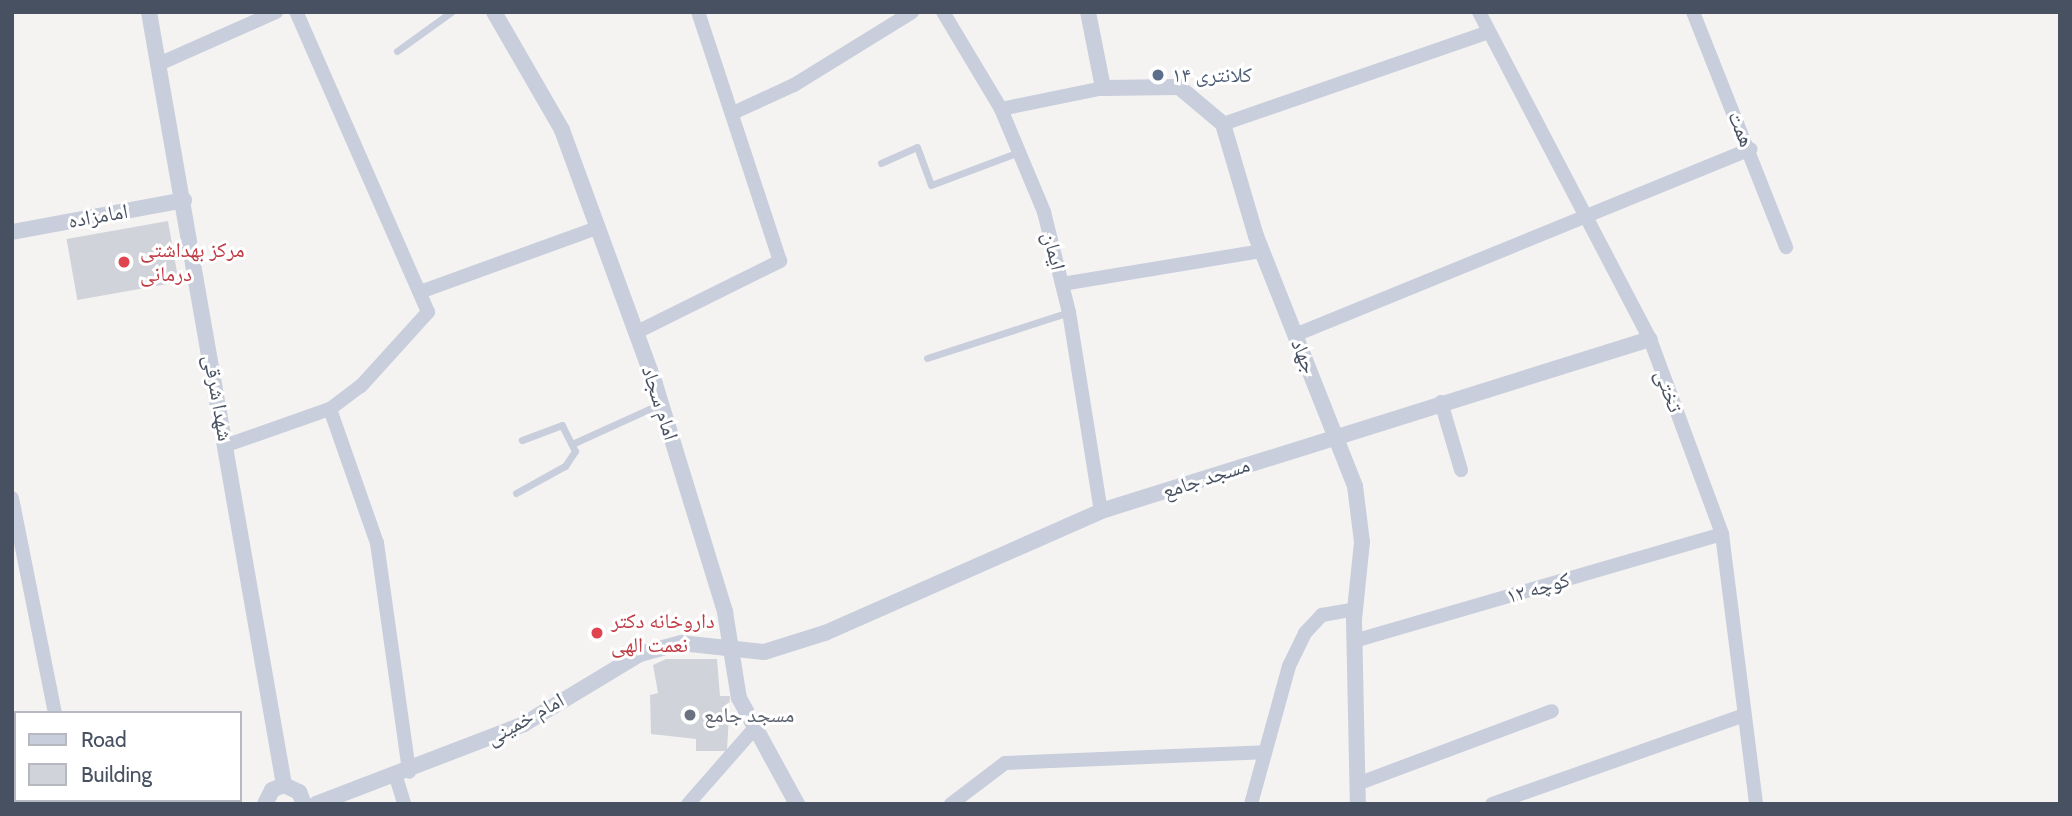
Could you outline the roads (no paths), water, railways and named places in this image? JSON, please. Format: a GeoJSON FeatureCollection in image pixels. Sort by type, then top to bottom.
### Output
{"type":"FeatureCollection","features":[{"type":"Feature","properties":{"kind":"street","name":"شهدا شرقی"},"geometry":{"type":"LineString","coordinates":[[149,12],[161,62],[284,785]]}},
{"type":"Feature","properties":{"kind":"street"},"geometry":{"type":"LineString","coordinates":[[161,62],[276,12]]}},
{"type":"Feature","properties":{"kind":"street"},"geometry":{"type":"LineString","coordinates":[[227,445],[330,409],[361,386],[428,312],[296,12]]}},
{"type":"Feature","properties":{"kind":"street","name":"امام سجاد"},"geometry":{"type":"LineString","coordinates":[[494,12],[562,130],[637,331],[661,404],[732,646],[739,698],[753,730],[797,804]]}},
{"type":"Feature","properties":{"kind":"street"},"geometry":{"type":"LineString","coordinates":[[637,331],[780,261],[735,112],[698,12]]}},
{"type":"Feature","properties":{"kind":"street"},"geometry":{"type":"LineString","coordinates":[[735,112],[794,85],[912,12]]}},
{"type":"Feature","properties":{"kind":"street","name":"ایمان"},"geometry":{"type":"LineString","coordinates":[[943,12],[1001,109],[1019,151],[1062,284],[1069,312],[1101,511]]}},
{"type":"Feature","properties":{"kind":"street"},"geometry":{"type":"LineString","coordinates":[[1087,12],[1103,88]]}},
{"type":"Feature","properties":{"kind":"street","name":"تختی"},"geometry":{"type":"LineString","coordinates":[[1479,12],[1582,218],[1650,339],[1722,534],[1742,716],[1756,804]]}},
{"type":"Feature","properties":{"kind":"street","name":"همت"},"geometry":{"type":"LineString","coordinates":[[1693,12],[1750,149],[1786,247]]}},
{"type":"Feature","properties":{"kind":"street"},"geometry":{"type":"LineString","coordinates":[[1001,109],[1103,88],[1179,86],[1223,124],[1488,32]]}},
{"type":"Feature","properties":{"kind":"street","name":"جهاد"},"geometry":{"type":"LineString","coordinates":[[1223,124],[1262,251],[1336,433],[1354,486],[1362,542],[1354,641],[1358,804]]}},
{"type":"Feature","properties":{"kind":"street"},"geometry":{"type":"LineString","coordinates":[[1296,335],[1750,149]]}},
{"type":"Feature","properties":{"kind":"street","name":"امامزاده"},"geometry":{"type":"LineString","coordinates":[[12,232],[184,200]]}},
{"type":"Feature","properties":{"kind":"street"},"geometry":{"type":"LineString","coordinates":[[420,292],[597,228]]}},
{"type":"Feature","properties":{"kind":"street"},"geometry":{"type":"LineString","coordinates":[[1062,284],[1262,251]]}},
{"type":"Feature","properties":{"kind":"street","name":"مسجد جامع"},"geometry":{"type":"LineString","coordinates":[[732,646],[764,652],[825,633],[1101,511],[1336,433],[1650,339]]}},
{"type":"Feature","properties":{"kind":"street"},"geometry":{"type":"LineString","coordinates":[[1441,402],[1461,470]]}},
{"type":"Feature","properties":{"kind":"street"},"geometry":{"type":"LineString","coordinates":[[330,409],[377,543],[404,804]]}},
{"type":"Feature","properties":{"kind":"street"},"geometry":{"type":"LineString","coordinates":[[12,498],[55,711]]}},
{"type":"Feature","properties":{"kind":"street","name":"کوچه ۱۲"},"geometry":{"type":"LineString","coordinates":[[1354,641],[1722,534]]}},
{"type":"Feature","properties":{"kind":"street"},"geometry":{"type":"LineString","coordinates":[[1251,804],[1264,752],[1305,633],[1322,615],[1355,609]]}},
{"type":"Feature","properties":{"kind":"street","name":"امام خمینی"},"geometry":{"type":"LineString","coordinates":[[316,804],[402,774],[524,724],[640,654],[681,643],[732,646]]}},
{"type":"Feature","properties":{"kind":"street"},"geometry":{"type":"LineString","coordinates":[[1357,784],[1552,711]]}},
{"type":"Feature","properties":{"kind":"street"},"geometry":{"type":"LineString","coordinates":[[1492,804],[1742,716]]}},
{"type":"Feature","properties":{"kind":"street"},"geometry":{"type":"LineString","coordinates":[[688,804],[753,730]]}},
{"type":"Feature","properties":{"kind":"street"},"geometry":{"type":"LineString","coordinates":[[951,804],[1005,763],[1264,752]]}},
{"type":"Feature","properties":{"kind":"street"},"geometry":{"type":"LineString","coordinates":[[265,804],[272,790],[284,785],[299,792],[304,804]]}},
{"type":"Feature","properties":{"kind":"lane"},"geometry":{"type":"LineString","coordinates":[[397,51],[451,12]]}},
{"type":"Feature","properties":{"kind":"lane"},"geometry":{"type":"LineString","coordinates":[[881,163],[917,147],[931,185],[1019,151]]}},
{"type":"Feature","properties":{"kind":"lane"},"geometry":{"type":"LineString","coordinates":[[927,358],[1069,312]]}},
{"type":"Feature","properties":{"kind":"lane"},"geometry":{"type":"LineString","coordinates":[[572,444],[661,404]]}},
{"type":"Feature","properties":{"kind":"lane"},"geometry":{"type":"LineString","coordinates":[[516,493],[565,466],[572,444],[562,425],[522,440]]}},
{"type":"Feature","properties":{"kind":"place","name":"کلانتری ۱۴"},"geometry":{"type":"Point","coordinates":[1158,75]}},
{"type":"Feature","properties":{"kind":"place","name":"مرکز بهداشتی درمانی"},"geometry":{"type":"Point","coordinates":[124,262]}},
{"type":"Feature","properties":{"kind":"place","name":"داروخانه دکتر نعمت الهی"},"geometry":{"type":"Point","coordinates":[597,633]}},
{"type":"Feature","properties":{"kind":"place","name":"مسجد جامع"},"geometry":{"type":"Point","coordinates":[690,715]}}]}
